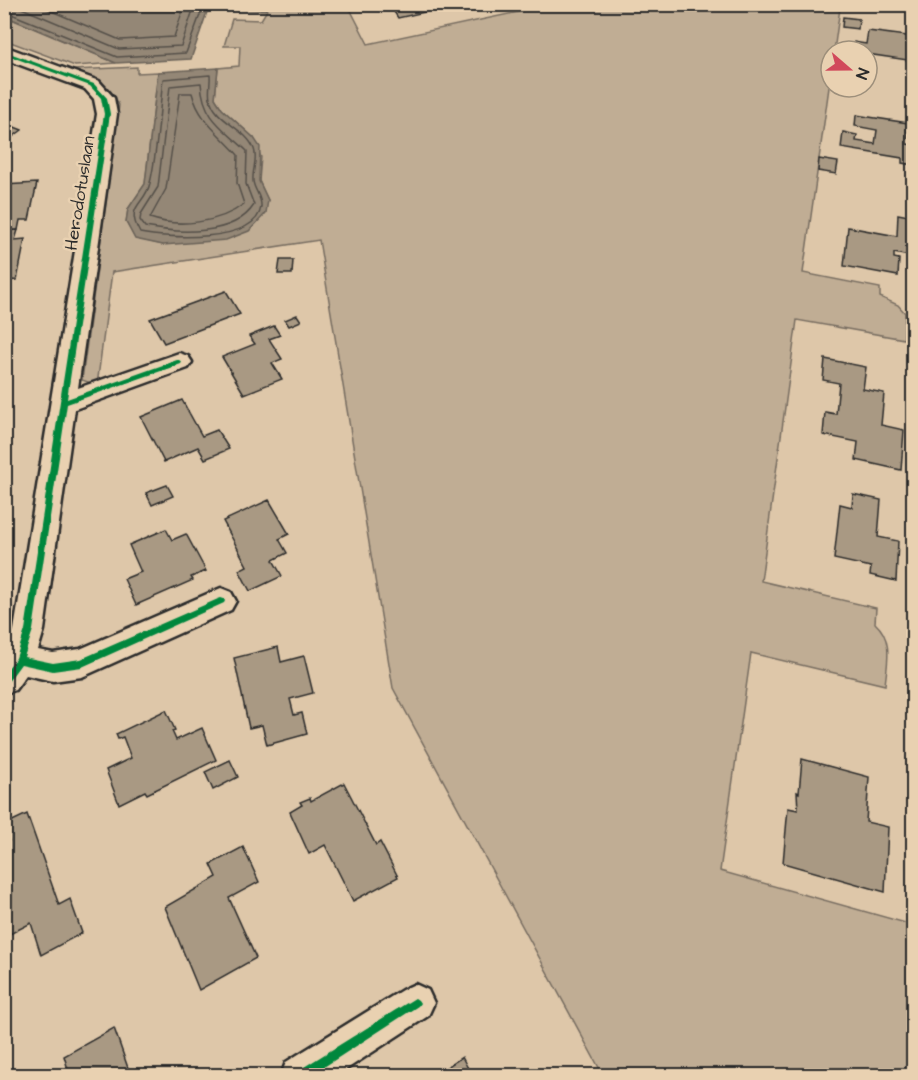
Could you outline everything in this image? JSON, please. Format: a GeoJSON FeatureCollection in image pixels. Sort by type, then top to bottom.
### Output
{"type":"FeatureCollection","features":[{"type":"Feature","properties":{"kind":"street","name":"Herodotuslaan"},"geometry":{"type":"LineString","coordinates":[[4,52],[86,82],[99,91],[107,105],[106,126],[29,630],[12,670],[82,663],[221,601]]}},
{"type":"Feature","properties":{"kind":"street"},"geometry":{"type":"LineString","coordinates":[[63,403],[178,362]]}},
{"type":"Feature","properties":{"kind":"street"},"geometry":{"type":"LineString","coordinates":[[300,1076],[415,1003]]}},
{"type":"Feature","properties":{"kind":"shaded area"},"geometry":{"type":"Polygon","coordinates":[[[270,5],[348,5],[368,44],[551,5],[854,5],[840,8],[836,39],[819,39],[819,99],[827,99],[803,273],[880,288],[880,297],[898,305],[905,313],[904,339],[797,320],[761,581],[876,608],[875,623],[885,637],[888,652],[885,685],[751,653],[720,871],[913,925],[913,1075],[603,1075],[393,688],[319,240],[112,272],[97,385],[82,380],[119,105],[106,86],[73,70],[137,67],[137,73],[158,72],[145,184],[128,209],[126,222],[135,238],[163,245],[268,200],[259,181],[261,157],[254,138],[222,109],[215,98],[218,68],[239,66],[240,46],[224,46],[232,19],[261,20],[270,5]]]}},
{"type":"Feature","properties":{"kind":"shaded area"},"geometry":{"type":"Polygon","coordinates":[[[4,16],[116,63],[75,66],[5,40],[4,16]]]}},
{"type":"Feature","properties":{"kind":"water"},"geometry":{"type":"Polygon","coordinates":[[[4,5],[270,5],[265,10],[208,9],[191,59],[116,63],[5,16],[4,5]]]}},
{"type":"Feature","properties":{"kind":"water"},"geometry":{"type":"Polygon","coordinates":[[[218,68],[215,98],[222,109],[254,138],[260,147],[259,181],[268,200],[266,213],[249,231],[226,240],[163,245],[135,239],[126,222],[128,209],[145,184],[158,72],[218,68]]]}},
{"type":"Feature","properties":{"kind":"building"},"geometry":{"type":"Polygon","coordinates":[[[389,4],[460,4],[398,18],[389,4]]]}},
{"type":"Feature","properties":{"kind":"building"},"geometry":{"type":"Polygon","coordinates":[[[843,17],[859,19],[858,29],[842,27],[843,17]]]}},
{"type":"Feature","properties":{"kind":"building"},"geometry":{"type":"Polygon","coordinates":[[[868,31],[914,37],[914,61],[879,56],[879,39],[867,39],[868,31]]]}},
{"type":"Feature","properties":{"kind":"building"},"geometry":{"type":"Polygon","coordinates":[[[856,115],[908,123],[907,144],[914,145],[914,165],[902,163],[902,158],[841,148],[843,132],[857,135],[856,141],[875,144],[877,130],[855,126],[856,115]]]}},
{"type":"Feature","properties":{"kind":"building"},"geometry":{"type":"Polygon","coordinates":[[[4,123],[22,130],[4,143],[4,123]]]}},
{"type":"Feature","properties":{"kind":"building"},"geometry":{"type":"Polygon","coordinates":[[[819,159],[838,162],[836,174],[818,171],[819,159]]]}},
{"type":"Feature","properties":{"kind":"building"},"geometry":{"type":"Polygon","coordinates":[[[37,183],[29,220],[20,220],[18,230],[4,231],[4,185],[37,183]]]}},
{"type":"Feature","properties":{"kind":"building"},"geometry":{"type":"Polygon","coordinates":[[[898,214],[914,217],[914,257],[894,253],[894,258],[899,259],[898,276],[844,266],[848,227],[897,236],[898,214]]]}},
{"type":"Feature","properties":{"kind":"building"},"geometry":{"type":"Polygon","coordinates":[[[18,230],[15,240],[25,239],[17,280],[4,281],[4,231],[18,230]]]}},
{"type":"Feature","properties":{"kind":"building"},"geometry":{"type":"Polygon","coordinates":[[[280,260],[293,260],[292,274],[278,274],[280,260]]]}},
{"type":"Feature","properties":{"kind":"building"},"geometry":{"type":"Polygon","coordinates":[[[226,291],[240,314],[164,343],[150,319],[226,291]]]}},
{"type":"Feature","properties":{"kind":"building"},"geometry":{"type":"Polygon","coordinates":[[[297,315],[301,321],[289,326],[285,320],[297,315]]]}},
{"type":"Feature","properties":{"kind":"building"},"geometry":{"type":"Polygon","coordinates":[[[274,326],[280,335],[269,339],[282,359],[272,363],[282,379],[244,394],[222,357],[255,344],[249,336],[274,326]]]}},
{"type":"Feature","properties":{"kind":"building"},"geometry":{"type":"Polygon","coordinates":[[[825,359],[866,367],[863,389],[884,393],[881,425],[904,430],[901,470],[856,460],[858,442],[823,435],[825,412],[836,414],[839,383],[823,380],[825,359]]]}},
{"type":"Feature","properties":{"kind":"building"},"geometry":{"type":"Polygon","coordinates":[[[182,400],[202,436],[217,430],[229,449],[205,459],[198,447],[164,462],[141,417],[182,400]]]}},
{"type":"Feature","properties":{"kind":"building"},"geometry":{"type":"Polygon","coordinates":[[[167,485],[173,496],[152,505],[146,493],[167,485]]]}},
{"type":"Feature","properties":{"kind":"building"},"geometry":{"type":"Polygon","coordinates":[[[853,494],[881,500],[878,537],[898,541],[896,581],[870,575],[871,567],[834,559],[840,504],[852,507],[853,494]]]}},
{"type":"Feature","properties":{"kind":"building"},"geometry":{"type":"Polygon","coordinates":[[[269,500],[289,534],[279,539],[287,553],[273,560],[282,576],[250,591],[239,570],[247,566],[223,521],[269,500]]]}},
{"type":"Feature","properties":{"kind":"building"},"geometry":{"type":"Polygon","coordinates":[[[166,529],[172,540],[186,534],[206,571],[191,577],[193,580],[136,605],[124,579],[141,572],[129,545],[166,529]]]}},
{"type":"Feature","properties":{"kind":"building"},"geometry":{"type":"Polygon","coordinates":[[[278,647],[281,662],[304,656],[313,693],[290,699],[294,715],[302,713],[307,734],[267,745],[262,725],[249,728],[234,658],[278,647]]]}},
{"type":"Feature","properties":{"kind":"building"},"geometry":{"type":"Polygon","coordinates":[[[166,710],[175,730],[172,731],[176,740],[202,728],[216,760],[147,794],[145,791],[119,804],[106,770],[131,758],[123,737],[118,739],[116,734],[166,710]]]}},
{"type":"Feature","properties":{"kind":"building"},"geometry":{"type":"Polygon","coordinates":[[[802,759],[869,777],[866,822],[888,827],[885,892],[783,863],[788,808],[798,810],[797,792],[799,793],[802,759]]]}},
{"type":"Feature","properties":{"kind":"building"},"geometry":{"type":"Polygon","coordinates":[[[230,760],[238,777],[213,790],[205,772],[230,760]]]}},
{"type":"Feature","properties":{"kind":"building"},"geometry":{"type":"Polygon","coordinates":[[[344,783],[376,845],[380,842],[398,877],[353,901],[325,845],[309,854],[290,812],[302,805],[300,802],[310,798],[311,801],[344,783]]]}},
{"type":"Feature","properties":{"kind":"building"},"geometry":{"type":"Polygon","coordinates":[[[27,814],[59,905],[70,899],[82,933],[41,955],[31,923],[4,937],[4,843],[9,841],[4,825],[27,814]]]}},
{"type":"Feature","properties":{"kind":"building"},"geometry":{"type":"Polygon","coordinates":[[[243,847],[259,882],[229,898],[256,958],[199,990],[165,907],[217,877],[211,864],[243,847]]]}},
{"type":"Feature","properties":{"kind":"building"},"geometry":{"type":"Polygon","coordinates":[[[114,1028],[128,1068],[115,1076],[70,1076],[64,1056],[114,1028]]]}},
{"type":"Feature","properties":{"kind":"building"},"geometry":{"type":"Polygon","coordinates":[[[462,1057],[472,1076],[433,1076],[462,1057]]]}},
{"type":"Feature","properties":{"kind":"cycle path"},"geometry":{"type":"LineString","coordinates":[[4,52],[92,85],[104,98],[107,114],[29,630],[19,660],[4,680]]}},
{"type":"Feature","properties":{"kind":"cycle path"},"geometry":{"type":"LineString","coordinates":[[63,403],[179,362]]}},
{"type":"Feature","properties":{"kind":"cycle path"},"geometry":{"type":"LineString","coordinates":[[19,660],[53,667],[82,663],[221,601]]}},
{"type":"Feature","properties":{"kind":"cycle path"},"geometry":{"type":"LineString","coordinates":[[300,1076],[415,1003]]}}]}
